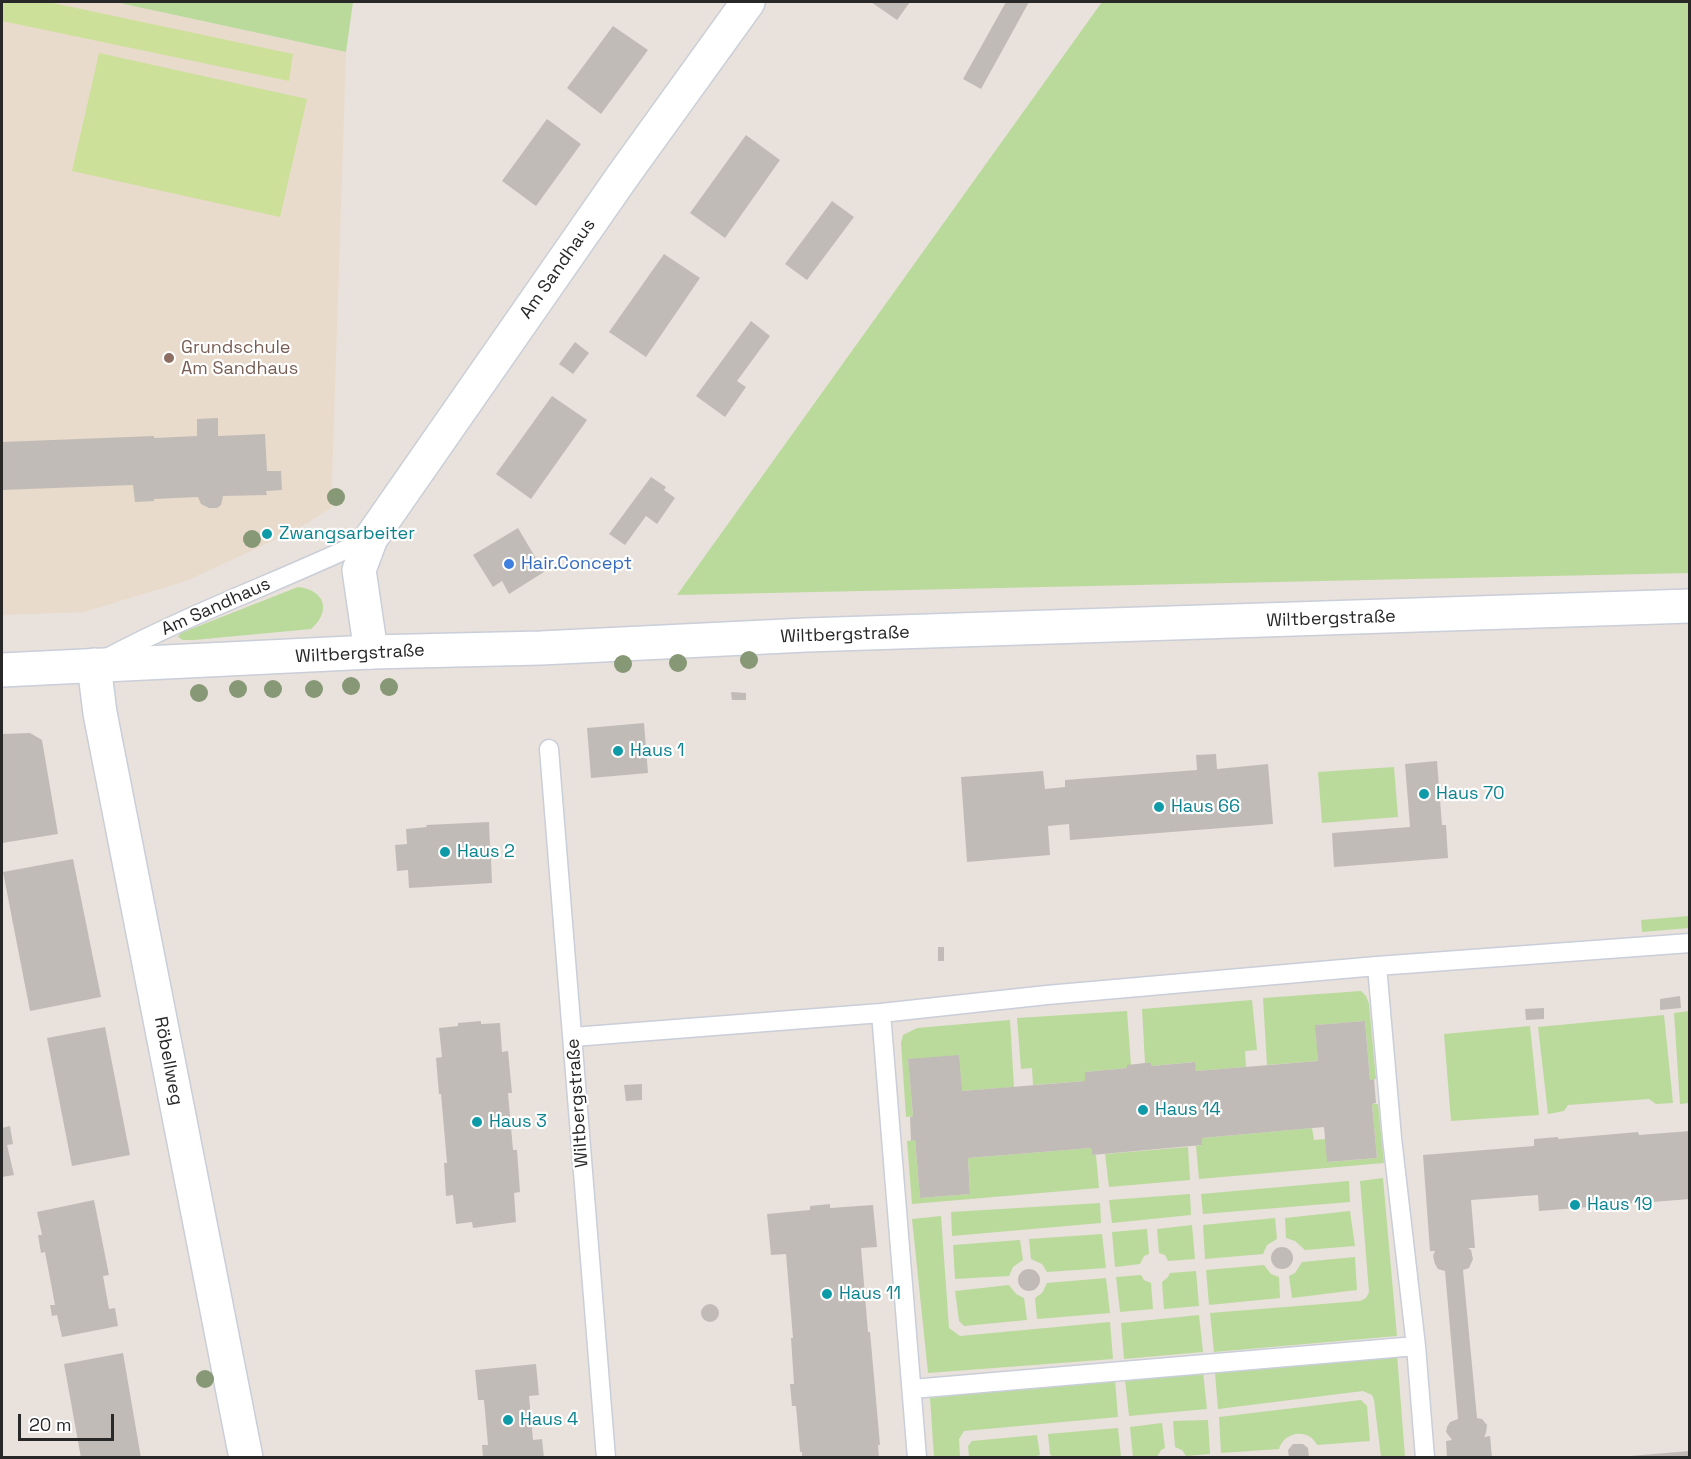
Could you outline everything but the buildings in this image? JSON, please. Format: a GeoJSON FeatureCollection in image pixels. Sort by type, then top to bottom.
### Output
{"type":"FeatureCollection","features":[{"type":"Feature","properties":{"kind":"main road","name":"Am Sandhaus"},"geometry":{"type":"LineString","coordinates":[[370,652],[359,570],[371,538],[617,185],[748,2]]}},
{"type":"Feature","properties":{"kind":"main road","name":"Wiltbergstraße"},"geometry":{"type":"LineString","coordinates":[[2,670],[370,652],[541,648],[806,636],[1689,606]]}},
{"type":"Feature","properties":{"kind":"main road","name":"Röbellweg"},"geometry":{"type":"LineString","coordinates":[[94,665],[100,713],[246,1458]]}},
{"type":"Feature","properties":{"kind":"lane","name":"Am Sandhaus"},"geometry":{"type":"LineString","coordinates":[[94,665],[146,638],[326,560],[371,538]]}},
{"type":"Feature","properties":{"kind":"lane","name":"Wiltbergstraße"},"geometry":{"type":"LineString","coordinates":[[549,749],[606,1458]]}},
{"type":"Feature","properties":{"kind":"lane"},"geometry":{"type":"LineString","coordinates":[[573,1037],[882,1012],[1377,966],[1689,943]]}},
{"type":"Feature","properties":{"kind":"lane"},"geometry":{"type":"LineString","coordinates":[[1377,966],[1392,1138],[1416,1346],[1425,1458]]}},
{"type":"Feature","properties":{"kind":"lane"},"geometry":{"type":"LineString","coordinates":[[882,1012],[917,1458]]}},
{"type":"Feature","properties":{"kind":"lane"},"geometry":{"type":"LineString","coordinates":[[912,1389],[1416,1346]]}},
{"type":"Feature","properties":{"kind":"shaded area","name":"Grundschule Am Sandhaus"},"geometry":{"type":"Polygon","coordinates":[[[2,2],[115,2],[346,52],[331,508],[294,531],[186,581],[84,612],[2,615],[2,2]]]}},
{"type":"Feature","properties":{"kind":"green space"},"geometry":{"type":"Polygon","coordinates":[[[2,2],[48,2],[293,54],[289,81],[2,21],[2,2]]]}},
{"type":"Feature","properties":{"kind":"green space"},"geometry":{"type":"Polygon","coordinates":[[[115,2],[353,2],[346,52],[115,2]]]}},
{"type":"Feature","properties":{"kind":"green space"},"geometry":{"type":"Polygon","coordinates":[[[1102,2],[1689,2],[1689,573],[677,595],[1102,2]]]}},
{"type":"Feature","properties":{"kind":"green space"},"geometry":{"type":"Polygon","coordinates":[[[99,53],[307,99],[280,217],[72,171],[99,53]]]}},
{"type":"Feature","properties":{"kind":"green space"},"geometry":{"type":"Polygon","coordinates":[[[298,587],[315,592],[322,603],[321,616],[311,629],[194,640],[183,640],[178,637],[181,633],[298,587]]]}},
{"type":"Feature","properties":{"kind":"green space"},"geometry":{"type":"Polygon","coordinates":[[[1394,767],[1398,817],[1322,823],[1318,772],[1394,767]]]}},
{"type":"Feature","properties":{"kind":"green space"},"geometry":{"type":"Polygon","coordinates":[[[1689,916],[1689,928],[1642,932],[1641,920],[1689,916]]]}},
{"type":"Feature","properties":{"kind":"green space"},"geometry":{"type":"Polygon","coordinates":[[[1361,991],[1369,1004],[1376,1079],[1370,1080],[1365,1021],[1316,1025],[1318,1061],[1267,1065],[1263,998],[1361,991]]]}},
{"type":"Feature","properties":{"kind":"green space"},"geometry":{"type":"Polygon","coordinates":[[[1252,1000],[1257,1050],[1245,1051],[1246,1067],[1196,1071],[1194,1062],[1152,1066],[1151,1063],[1145,1063],[1142,1009],[1252,1000]]]}},
{"type":"Feature","properties":{"kind":"green space"},"geometry":{"type":"Polygon","coordinates":[[[1127,1011],[1131,1065],[1127,1065],[1127,1068],[1085,1072],[1085,1081],[1033,1085],[1032,1068],[1021,1069],[1017,1018],[1127,1011]]]}},
{"type":"Feature","properties":{"kind":"green space"},"geometry":{"type":"Polygon","coordinates":[[[1689,1011],[1689,1103],[1680,1104],[1674,1013],[1689,1011]]]}},
{"type":"Feature","properties":{"kind":"green space"},"geometry":{"type":"Polygon","coordinates":[[[1664,1015],[1673,1103],[1656,1104],[1649,1099],[1568,1105],[1564,1111],[1548,1114],[1538,1027],[1664,1015]]]}},
{"type":"Feature","properties":{"kind":"green space"},"geometry":{"type":"Polygon","coordinates":[[[1010,1020],[1014,1087],[962,1091],[908,1059],[913,1116],[906,1117],[901,1043],[903,1035],[917,1028],[1010,1020]]]}},
{"type":"Feature","properties":{"kind":"green space"},"geometry":{"type":"Polygon","coordinates":[[[1530,1026],[1539,1115],[1451,1121],[1444,1034],[1530,1026]]]}},
{"type":"Feature","properties":{"kind":"green space"},"geometry":{"type":"Polygon","coordinates":[[[1372,1104],[1378,1104],[1384,1163],[1199,1179],[1196,1146],[1202,1145],[1202,1138],[1312,1128],[1314,1140],[1326,1139],[1328,1162],[1377,1158],[1372,1104]]]}},
{"type":"Feature","properties":{"kind":"green space"},"geometry":{"type":"Polygon","coordinates":[[[915,1140],[920,1198],[970,1194],[968,1158],[1091,1148],[1092,1155],[1096,1155],[1099,1188],[912,1204],[907,1141],[915,1140]]]}},
{"type":"Feature","properties":{"kind":"green space"},"geometry":{"type":"Polygon","coordinates":[[[1188,1147],[1190,1180],[1109,1187],[1105,1154],[1188,1147]]]}},
{"type":"Feature","properties":{"kind":"green space"},"geometry":{"type":"Polygon","coordinates":[[[1383,1178],[1397,1336],[1214,1352],[1210,1313],[1360,1301],[1366,1298],[1369,1292],[1360,1181],[1383,1178]]]}},
{"type":"Feature","properties":{"kind":"green space"},"geometry":{"type":"Polygon","coordinates":[[[1349,1181],[1350,1202],[1203,1214],[1201,1194],[1349,1181]]]}},
{"type":"Feature","properties":{"kind":"green space"},"geometry":{"type":"Polygon","coordinates":[[[1190,1194],[1191,1215],[1112,1223],[1109,1200],[1190,1194]]]}},
{"type":"Feature","properties":{"kind":"green space"},"geometry":{"type":"Polygon","coordinates":[[[1100,1203],[1101,1223],[952,1236],[951,1212],[1100,1203]]]}},
{"type":"Feature","properties":{"kind":"green space"},"geometry":{"type":"Polygon","coordinates":[[[1350,1211],[1355,1246],[1305,1250],[1295,1241],[1286,1238],[1285,1218],[1350,1211]]]}},
{"type":"Feature","properties":{"kind":"green space"},"geometry":{"type":"Polygon","coordinates":[[[941,1216],[949,1328],[960,1336],[1110,1322],[1113,1359],[928,1373],[912,1219],[941,1216]]]}},
{"type":"Feature","properties":{"kind":"green space"},"geometry":{"type":"Polygon","coordinates":[[[1275,1218],[1277,1239],[1267,1245],[1263,1254],[1205,1259],[1203,1225],[1275,1218]]]}},
{"type":"Feature","properties":{"kind":"green space"},"geometry":{"type":"Polygon","coordinates":[[[1192,1225],[1195,1259],[1168,1261],[1165,1255],[1159,1253],[1157,1229],[1192,1225]]]}},
{"type":"Feature","properties":{"kind":"green space"},"geometry":{"type":"Polygon","coordinates":[[[1147,1229],[1149,1254],[1144,1256],[1140,1264],[1115,1267],[1112,1232],[1147,1229]]]}},
{"type":"Feature","properties":{"kind":"green space"},"geometry":{"type":"Polygon","coordinates":[[[1102,1234],[1106,1268],[1047,1272],[1042,1264],[1031,1259],[1029,1239],[1102,1234]]]}},
{"type":"Feature","properties":{"kind":"green space"},"geometry":{"type":"Polygon","coordinates":[[[1020,1240],[1023,1260],[1013,1267],[1009,1276],[955,1279],[953,1245],[1020,1240]]]}},
{"type":"Feature","properties":{"kind":"green space"},"geometry":{"type":"Polygon","coordinates":[[[1355,1257],[1357,1290],[1292,1298],[1289,1276],[1295,1273],[1302,1262],[1355,1257]]]}},
{"type":"Feature","properties":{"kind":"green space"},"geometry":{"type":"Polygon","coordinates":[[[1264,1265],[1271,1274],[1279,1277],[1280,1298],[1209,1305],[1206,1270],[1264,1265]]]}},
{"type":"Feature","properties":{"kind":"green space"},"geometry":{"type":"Polygon","coordinates":[[[1196,1271],[1199,1306],[1164,1309],[1162,1282],[1170,1273],[1196,1271]]]}},
{"type":"Feature","properties":{"kind":"green space"},"geometry":{"type":"Polygon","coordinates":[[[1141,1275],[1144,1280],[1151,1283],[1153,1309],[1120,1312],[1116,1277],[1141,1275]]]}},
{"type":"Feature","properties":{"kind":"green space"},"geometry":{"type":"Polygon","coordinates":[[[1106,1278],[1110,1313],[1037,1319],[1035,1298],[1042,1293],[1047,1283],[1106,1278]]]}},
{"type":"Feature","properties":{"kind":"green space"},"geometry":{"type":"Polygon","coordinates":[[[1009,1285],[1016,1294],[1024,1298],[1027,1320],[964,1326],[959,1321],[955,1291],[1009,1285]]]}},
{"type":"Feature","properties":{"kind":"green space"},"geometry":{"type":"Polygon","coordinates":[[[1199,1315],[1203,1352],[1124,1359],[1121,1323],[1199,1315]]]}},
{"type":"Feature","properties":{"kind":"green space"},"geometry":{"type":"Polygon","coordinates":[[[1397,1354],[1405,1457],[1381,1457],[1374,1400],[1372,1395],[1363,1391],[1218,1409],[1215,1373],[1397,1354]]]}},
{"type":"Feature","properties":{"kind":"green space"},"geometry":{"type":"Polygon","coordinates":[[[1203,1372],[1207,1409],[1129,1416],[1125,1380],[1203,1372]]]}},
{"type":"Feature","properties":{"kind":"green space"},"geometry":{"type":"Polygon","coordinates":[[[1115,1380],[1118,1417],[964,1431],[959,1439],[960,1457],[934,1457],[930,1398],[1115,1380]]]}},
{"type":"Feature","properties":{"kind":"green space"},"geometry":{"type":"Polygon","coordinates":[[[1361,1400],[1367,1406],[1370,1441],[1317,1445],[1308,1436],[1297,1434],[1286,1438],[1279,1449],[1221,1453],[1219,1417],[1361,1400]]]}},
{"type":"Feature","properties":{"kind":"green space"},"geometry":{"type":"Polygon","coordinates":[[[1208,1420],[1210,1454],[1186,1456],[1182,1450],[1175,1447],[1173,1421],[1208,1420]]]}},
{"type":"Feature","properties":{"kind":"green space"},"geometry":{"type":"Polygon","coordinates":[[[1162,1423],[1165,1448],[1157,1457],[1133,1457],[1130,1427],[1162,1423]]]}},
{"type":"Feature","properties":{"kind":"green space"},"geometry":{"type":"Polygon","coordinates":[[[1118,1428],[1121,1457],[1058,1458],[1050,1455],[1048,1434],[1118,1428]]]}},
{"type":"Feature","properties":{"kind":"green space"},"geometry":{"type":"Polygon","coordinates":[[[1037,1435],[1040,1455],[1033,1457],[969,1457],[968,1446],[972,1441],[1037,1435]]]}},
{"type":"Feature","properties":{"kind":"place","name":"Grundschule Am Sandhaus"},"geometry":{"type":"Point","coordinates":[169,358]}},
{"type":"Feature","properties":{"kind":"place","name":"Zwangsarbeiter"},"geometry":{"type":"Point","coordinates":[267,534]}},
{"type":"Feature","properties":{"kind":"place","name":"Hair.Concept"},"geometry":{"type":"Point","coordinates":[509,564]}},
{"type":"Feature","properties":{"kind":"place","name":"Haus 1"},"geometry":{"type":"Point","coordinates":[618,751]}},
{"type":"Feature","properties":{"kind":"place","name":"Haus 70"},"geometry":{"type":"Point","coordinates":[1424,794]}},
{"type":"Feature","properties":{"kind":"place","name":"Haus 66"},"geometry":{"type":"Point","coordinates":[1159,807]}},
{"type":"Feature","properties":{"kind":"place","name":"Haus 2"},"geometry":{"type":"Point","coordinates":[445,852]}},
{"type":"Feature","properties":{"kind":"place","name":"Haus 14"},"geometry":{"type":"Point","coordinates":[1143,1110]}},
{"type":"Feature","properties":{"kind":"place","name":"Haus 3"},"geometry":{"type":"Point","coordinates":[477,1122]}},
{"type":"Feature","properties":{"kind":"place","name":"Haus 19"},"geometry":{"type":"Point","coordinates":[1575,1205]}},
{"type":"Feature","properties":{"kind":"place","name":"Haus 11"},"geometry":{"type":"Point","coordinates":[827,1294]}},
{"type":"Feature","properties":{"kind":"place","name":"Haus 4"},"geometry":{"type":"Point","coordinates":[508,1420]}}]}
